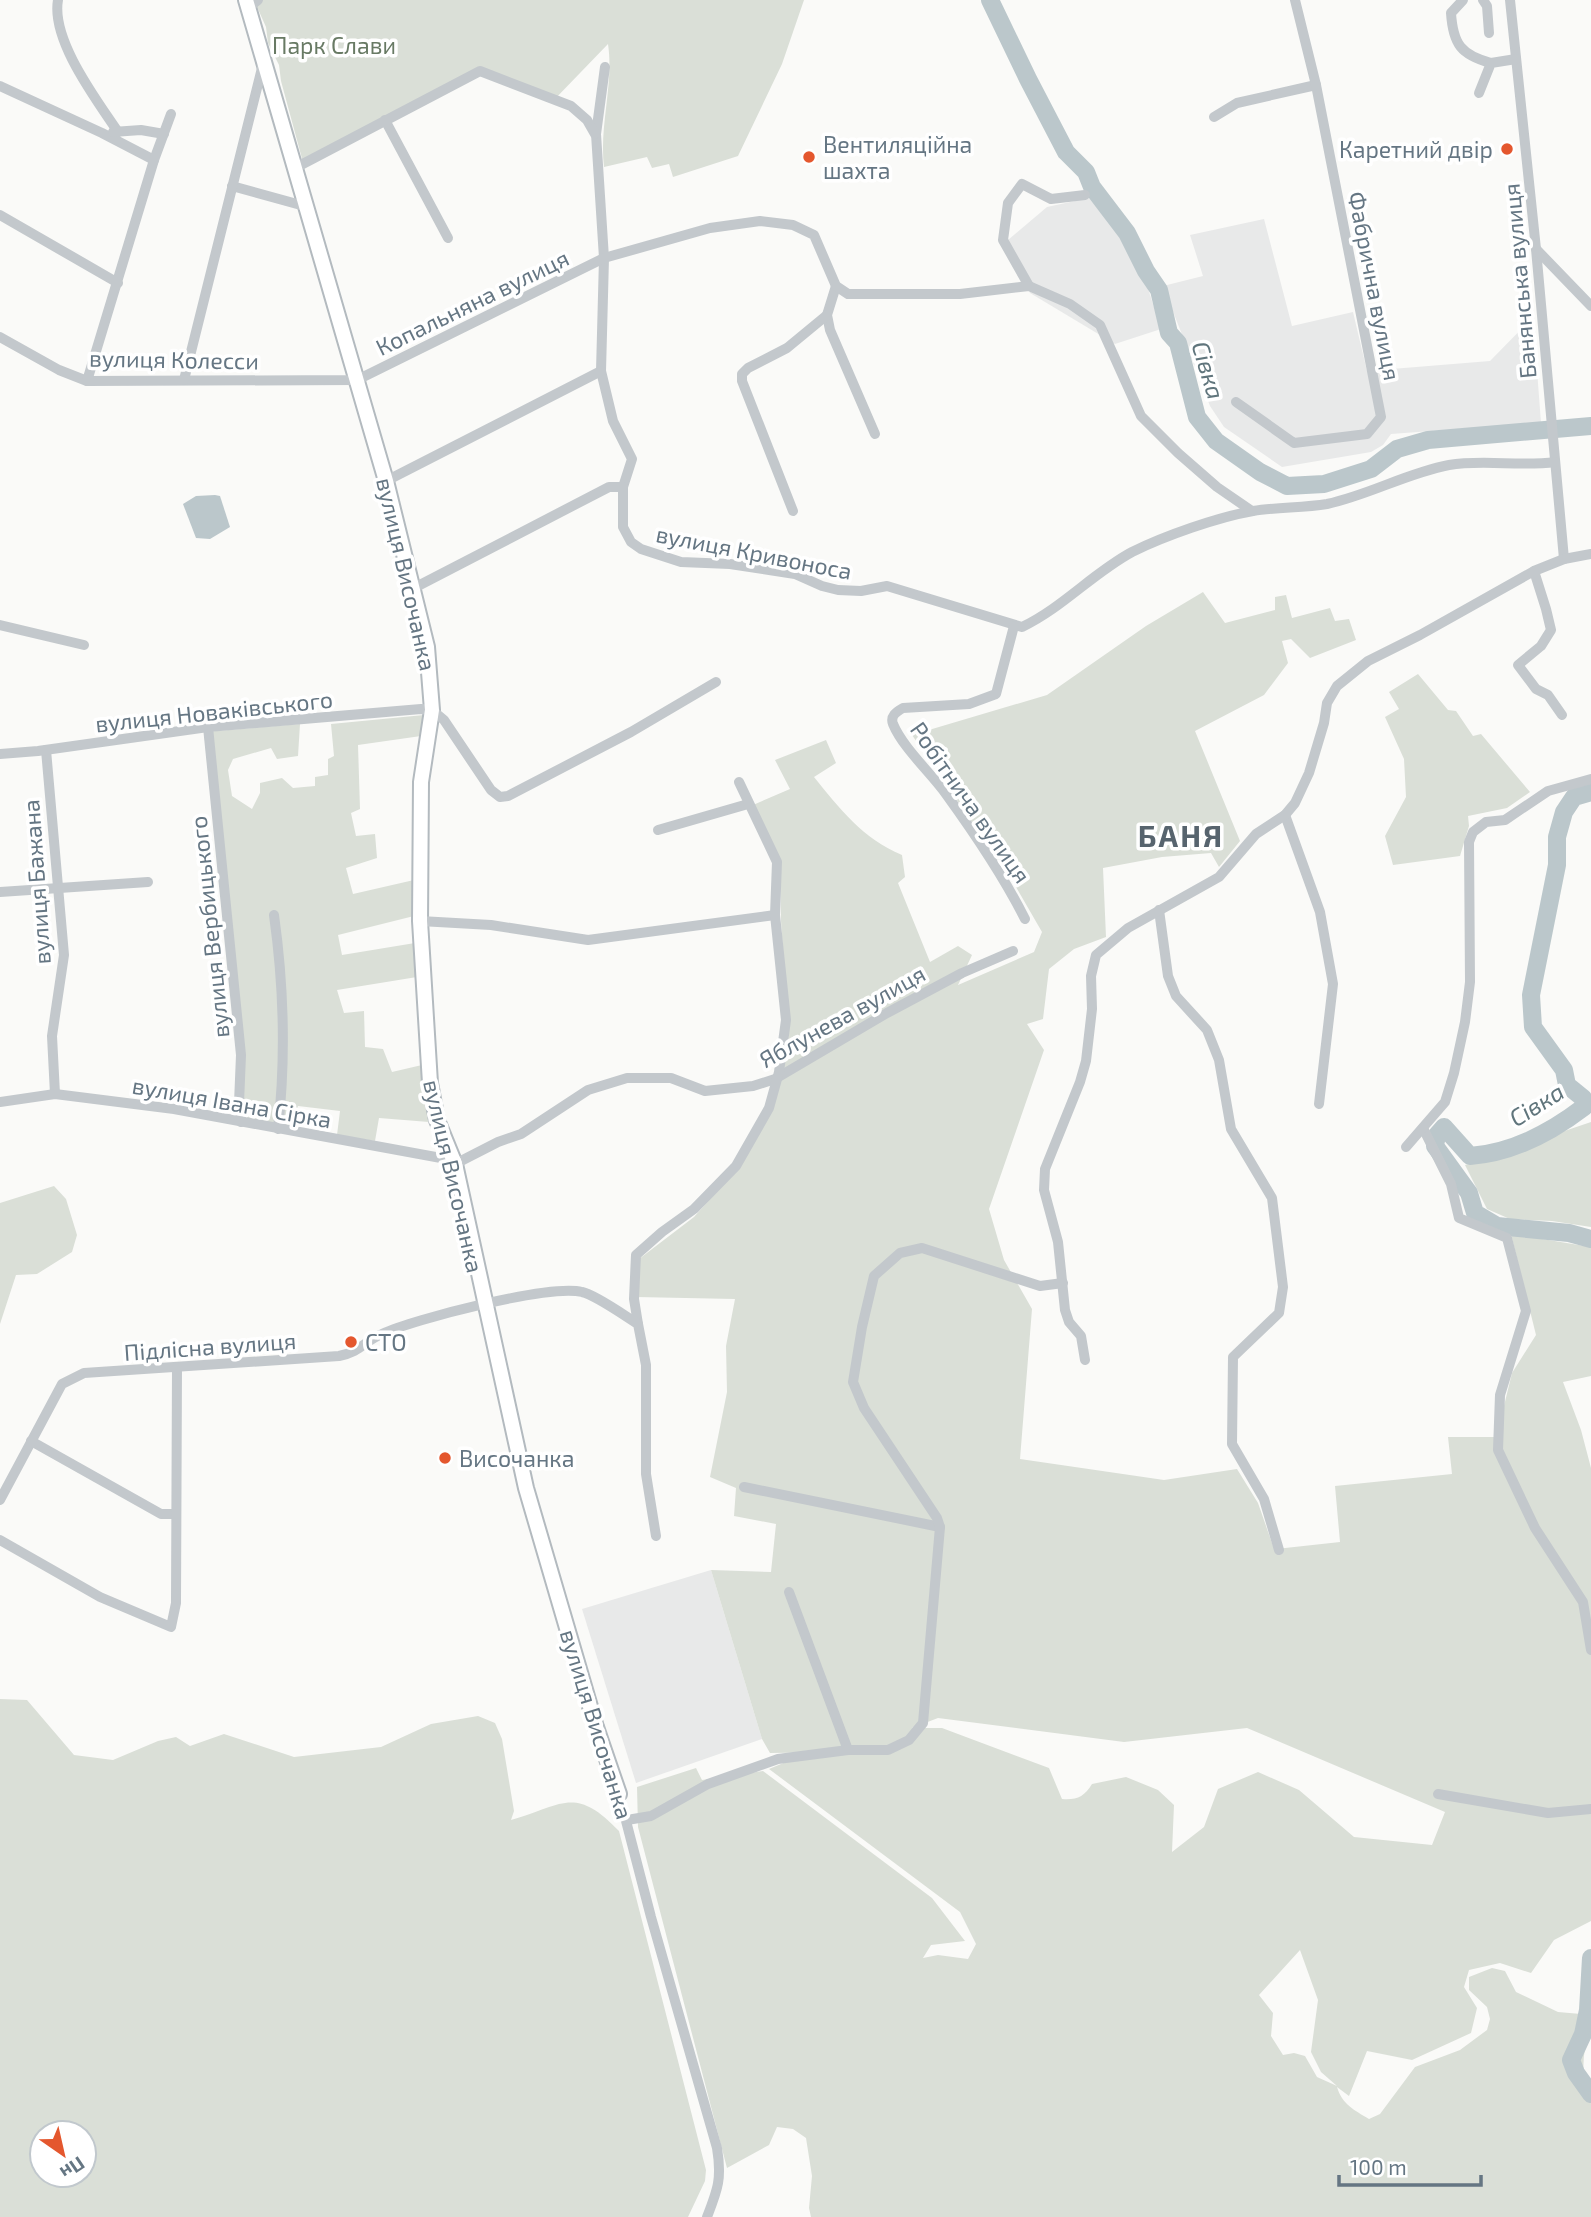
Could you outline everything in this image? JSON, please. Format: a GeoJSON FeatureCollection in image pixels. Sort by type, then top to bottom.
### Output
{"type":"FeatureCollection","features":[{"type":"Feature","properties":{"kind":"street"},"geometry":{"type":"LineString","coordinates":[[58,0],[56,12],[68,52],[118,132]]}},
{"type":"Feature","properties":{"kind":"street","name":"Фабрична вулиця"},"geometry":{"type":"LineString","coordinates":[[1236,402],[1294,443],[1367,434],[1381,417],[1316,85],[1295,0]]}},
{"type":"Feature","properties":{"kind":"street"},"geometry":{"type":"LineString","coordinates":[[1463,0],[1451,13],[1453,34],[1485,78]]}},
{"type":"Feature","properties":{"kind":"street"},"geometry":{"type":"LineString","coordinates":[[1483,0],[1487,6],[1489,33]]}},
{"type":"Feature","properties":{"kind":"street","name":"Банянська вулиця"},"geometry":{"type":"LineString","coordinates":[[1510,0],[1564,559]]}},
{"type":"Feature","properties":{"kind":"street","name":"вулиця Височанка"},"geometry":{"type":"LineString","coordinates":[[251,2],[386,481],[428,647],[432,710],[421,782],[420,921],[430,1083],[437,1120],[455,1164],[526,1488],[596,1727],[627,1821],[650,1917],[717,2148],[721,2171],[717,2193],[708,2217]]}},
{"type":"Feature","properties":{"kind":"street"},"geometry":{"type":"LineString","coordinates":[[1470,57],[1491,62],[1516,59]]}},
{"type":"Feature","properties":{"kind":"street"},"geometry":{"type":"LineString","coordinates":[[184,380],[265,58]]}},
{"type":"Feature","properties":{"kind":"street"},"geometry":{"type":"LineString","coordinates":[[1479,93],[1491,62]]}},
{"type":"Feature","properties":{"kind":"street","name":"вулиця Кривоноса"},"geometry":{"type":"LineString","coordinates":[[606,67],[596,134],[604,258],[601,371],[613,421],[632,458],[623,487],[623,527],[631,542],[641,550],[659,557],[681,562],[730,564],[795,574],[838,590],[860,591],[887,586],[1014,626]]}},
{"type":"Feature","properties":{"kind":"street"},"geometry":{"type":"LineString","coordinates":[[296,167],[480,71],[571,106],[587,120],[596,134]]}},
{"type":"Feature","properties":{"kind":"street"},"geometry":{"type":"LineString","coordinates":[[1214,117],[1237,103],[1316,85]]}},
{"type":"Feature","properties":{"kind":"street"},"geometry":{"type":"LineString","coordinates":[[0,86],[154,160]]}},
{"type":"Feature","properties":{"kind":"street"},"geometry":{"type":"LineString","coordinates":[[88,381],[154,160],[171,114]]}},
{"type":"Feature","properties":{"kind":"street"},"geometry":{"type":"LineString","coordinates":[[385,120],[448,238]]}},
{"type":"Feature","properties":{"kind":"street"},"geometry":{"type":"LineString","coordinates":[[102,133],[141,130],[164,134]]}},
{"type":"Feature","properties":{"kind":"street"},"geometry":{"type":"LineString","coordinates":[[1029,286],[1003,240],[1008,203],[1022,184],[1051,199],[1085,195]]}},
{"type":"Feature","properties":{"kind":"street"},"geometry":{"type":"LineString","coordinates":[[232,186],[308,207]]}},
{"type":"Feature","properties":{"kind":"street"},"geometry":{"type":"LineString","coordinates":[[0,215],[118,283]]}},
{"type":"Feature","properties":{"kind":"street","name":"Копальняна вулиця"},"geometry":{"type":"LineString","coordinates":[[357,380],[604,258],[710,228],[760,221],[793,225],[814,235],[836,286]]}},
{"type":"Feature","properties":{"kind":"street"},"geometry":{"type":"LineString","coordinates":[[1536,249],[1591,306]]}},
{"type":"Feature","properties":{"kind":"street"},"geometry":{"type":"LineString","coordinates":[[875,434],[830,330],[827,315],[836,286],[848,294],[905,295],[960,294],[1029,286],[1070,304],[1100,325],[1141,416],[1197,470],[1252,511]]}},
{"type":"Feature","properties":{"kind":"street"},"geometry":{"type":"LineString","coordinates":[[793,511],[742,381],[742,374],[748,368],[787,348],[827,315]]}},
{"type":"Feature","properties":{"kind":"street","name":"вулиця Колесси"},"geometry":{"type":"LineString","coordinates":[[0,337],[59,370],[88,381],[357,380]]}},
{"type":"Feature","properties":{"kind":"street"},"geometry":{"type":"LineString","coordinates":[[386,481],[601,371]]}},
{"type":"Feature","properties":{"kind":"street"},"geometry":{"type":"LineString","coordinates":[[1014,626],[1022,627],[1034,621],[1133,552],[1209,522],[1252,511],[1328,503],[1449,466],[1555,462]]}},
{"type":"Feature","properties":{"kind":"street"},"geometry":{"type":"LineString","coordinates":[[414,588],[609,487],[623,487]]}},
{"type":"Feature","properties":{"kind":"street"},"geometry":{"type":"LineString","coordinates":[[1085,1360],[1081,1336],[1069,1322],[1065,1310],[1058,1242],[1044,1190],[1045,1169],[1086,1061],[1092,1009],[1091,976],[1096,955],[1128,928],[1219,877],[1256,834],[1284,815],[1295,803],[1309,773],[1327,703],[1337,686],[1368,660],[1420,635],[1534,571],[1564,559],[1591,554]]}},
{"type":"Feature","properties":{"kind":"street"},"geometry":{"type":"LineString","coordinates":[[1534,571],[1550,630],[1541,646],[1518,665],[1536,689],[1548,695],[1562,715]]}},
{"type":"Feature","properties":{"kind":"street"},"geometry":{"type":"LineString","coordinates":[[0,625],[84,645]]}},
{"type":"Feature","properties":{"kind":"street","name":"Робітнича вулиця"},"geometry":{"type":"LineString","coordinates":[[1014,626],[996,694],[969,704],[903,708],[892,718],[906,744],[946,794],[1010,888],[1025,919]]}},
{"type":"Feature","properties":{"kind":"street"},"geometry":{"type":"LineString","coordinates":[[432,710],[444,720],[491,790],[499,797],[508,796],[716,682]]}},
{"type":"Feature","properties":{"kind":"street","name":"вулиця Новаківського"},"geometry":{"type":"LineString","coordinates":[[0,754],[208,727],[432,710]]}},
{"type":"Feature","properties":{"kind":"street","name":"вулиця Вербицького"},"geometry":{"type":"LineString","coordinates":[[208,727],[241,1055],[241,1122]]}},
{"type":"Feature","properties":{"kind":"street","name":"вулиця Бажана"},"geometry":{"type":"LineString","coordinates":[[46,750],[64,955],[52,1036],[55,1094]]}},
{"type":"Feature","properties":{"kind":"street"},"geometry":{"type":"LineString","coordinates":[[1406,1147],[1445,1102],[1465,1022],[1469,982],[1469,842],[1473,832],[1486,822],[1504,820],[1548,791],[1591,779]]}},
{"type":"Feature","properties":{"kind":"street"},"geometry":{"type":"LineString","coordinates":[[656,1536],[646,1474],[646,1365],[634,1299],[636,1255],[694,1209],[736,1166],[769,1108],[779,1072],[786,1020],[775,915],[777,862],[739,782]]}},
{"type":"Feature","properties":{"kind":"street"},"geometry":{"type":"LineString","coordinates":[[658,830],[748,804]]}},
{"type":"Feature","properties":{"kind":"street"},"geometry":{"type":"LineString","coordinates":[[1284,815],[1320,912],[1333,984],[1319,1104]]}},
{"type":"Feature","properties":{"kind":"street"},"geometry":{"type":"LineString","coordinates":[[0,892],[148,882]]}},
{"type":"Feature","properties":{"kind":"street"},"geometry":{"type":"LineString","coordinates":[[1159,910],[1168,976],[1176,996],[1207,1030],[1219,1060],[1231,1129],[1272,1198],[1283,1287],[1279,1313],[1233,1357],[1232,1444],[1264,1499],[1279,1550]]}},
{"type":"Feature","properties":{"kind":"street"},"geometry":{"type":"LineString","coordinates":[[274,915],[284,1023],[283,1078],[278,1129]]}},
{"type":"Feature","properties":{"kind":"street"},"geometry":{"type":"LineString","coordinates":[[420,921],[491,925],[588,940],[775,915]]}},
{"type":"Feature","properties":{"kind":"street","name":"Яблунева вулиця"},"geometry":{"type":"LineString","coordinates":[[455,1164],[498,1142],[521,1134],[587,1090],[627,1078],[671,1078],[705,1091],[753,1086],[775,1079],[887,1013],[962,973],[1013,951]]}},
{"type":"Feature","properties":{"kind":"street","name":"вулиця Івана Сірка"},"geometry":{"type":"LineString","coordinates":[[0,1102],[55,1094],[174,1109],[441,1158],[455,1164]]}},
{"type":"Feature","properties":{"kind":"street"},"geometry":{"type":"LineString","coordinates":[[1423,1128],[1451,1184],[1459,1218],[1507,1238],[1526,1311],[1500,1395],[1498,1450],[1535,1528],[1583,1602],[1591,1650]]}},
{"type":"Feature","properties":{"kind":"street"},"geometry":{"type":"LineString","coordinates":[[627,1821],[651,1816],[708,1784],[778,1759],[848,1750],[888,1750],[909,1740],[923,1723],[940,1527],[937,1518],[864,1408],[853,1382],[874,1276],[900,1252],[922,1248],[1040,1286],[1063,1283]]}},
{"type":"Feature","properties":{"kind":"street","name":"Підлісна вулиця"},"geometry":{"type":"LineString","coordinates":[[0,1500],[62,1384],[83,1373],[340,1356],[355,1353],[382,1334],[484,1304],[553,1292],[582,1292],[638,1324]]}},
{"type":"Feature","properties":{"kind":"street"},"geometry":{"type":"LineString","coordinates":[[0,1540],[100,1597],[171,1627],[176,1603],[177,1367]]}},
{"type":"Feature","properties":{"kind":"street"},"geometry":{"type":"LineString","coordinates":[[32,1441],[161,1514],[175,1514]]}},
{"type":"Feature","properties":{"kind":"street"},"geometry":{"type":"LineString","coordinates":[[744,1487],[940,1527]]}},
{"type":"Feature","properties":{"kind":"street"},"geometry":{"type":"LineString","coordinates":[[789,1592],[848,1750]]}},
{"type":"Feature","properties":{"kind":"street"},"geometry":{"type":"LineString","coordinates":[[1438,1794],[1548,1813],[1591,1809]]}},
{"type":"Feature","properties":{"kind":"shaded area"},"geometry":{"type":"Polygon","coordinates":[[[1089,198],[1121,236],[1144,276],[1161,329],[1115,344],[1030,293],[1008,240],[1047,207],[1089,198]]]}},
{"type":"Feature","properties":{"kind":"shaded area"},"geometry":{"type":"Polygon","coordinates":[[[1264,219],[1292,326],[1353,312],[1367,371],[1490,361],[1533,317],[1541,423],[1391,434],[1383,445],[1371,452],[1282,467],[1224,427],[1210,406],[1163,286],[1203,276],[1190,235],[1264,219]]]}},
{"type":"Feature","properties":{"kind":"shaded area"},"geometry":{"type":"Polygon","coordinates":[[[196,496],[220,496],[230,527],[210,539],[196,538],[183,504],[196,496]]]}},
{"type":"Feature","properties":{"kind":"shaded area"},"geometry":{"type":"Polygon","coordinates":[[[711,1570],[762,1739],[636,1783],[582,1609],[711,1570]]]}},
{"type":"Feature","properties":{"kind":"green space","name":"Парк Слави"},"geometry":{"type":"Polygon","coordinates":[[[254,0],[804,0],[782,64],[738,156],[673,177],[669,164],[652,168],[647,157],[604,167],[608,44],[552,102],[479,74],[304,166],[279,65],[268,43],[266,27],[254,0]]]}},
{"type":"Feature","properties":{"kind":"green space"},"geometry":{"type":"Polygon","coordinates":[[[1203,592],[1225,623],[1275,610],[1275,597],[1286,595],[1292,618],[1330,608],[1335,621],[1349,619],[1356,640],[1310,658],[1291,639],[1282,641],[1288,663],[1264,695],[1195,731],[1240,841],[1219,867],[1211,853],[1162,857],[1103,868],[1106,937],[1074,949],[1049,969],[1043,1019],[1027,1024],[1044,1050],[989,1209],[1004,1260],[1032,1309],[1020,1459],[1164,1480],[1237,1469],[1258,1503],[1276,1549],[1340,1542],[1335,1486],[1452,1474],[1448,1437],[1503,1437],[1503,1410],[1512,1373],[1536,1335],[1511,1234],[1591,1247],[1591,1376],[1563,1382],[1581,1430],[1591,1468],[1591,1921],[1554,1940],[1531,1973],[1500,1963],[1469,1970],[1464,1987],[1477,2008],[1471,2033],[1412,2060],[1367,2051],[1349,2096],[1337,2087],[1345,2102],[1358,2113],[1369,2119],[1380,2114],[1415,2067],[1460,2050],[1487,2030],[1490,2019],[1487,2007],[1469,1990],[1469,1977],[1492,1968],[1505,1971],[1516,1992],[1558,2012],[1581,2014],[1590,2022],[1583,2067],[1591,2092],[1591,2217],[811,2217],[809,2208],[812,2176],[806,2138],[793,2129],[777,2127],[769,2145],[727,2168],[638,1827],[637,1787],[696,1768],[702,1780],[763,1771],[932,1898],[965,1941],[931,1945],[923,1958],[938,1955],[968,1959],[976,1944],[960,1912],[769,1769],[793,1759],[840,1752],[770,1753],[762,1739],[711,1570],[771,1572],[776,1524],[734,1516],[736,1488],[710,1477],[727,1392],[726,1346],[735,1299],[636,1297],[639,1259],[694,1217],[738,1168],[779,1085],[789,1048],[780,860],[753,805],[790,789],[775,760],[826,740],[836,763],[814,777],[864,832],[902,855],[905,877],[898,883],[930,962],[958,946],[972,955],[958,985],[1034,952],[1042,932],[1012,880],[912,735],[1047,695],[1146,626],[1203,592]],[[938,1718],[912,1728],[942,1728],[1049,1768],[1062,1799],[1080,1797],[1092,1784],[1126,1777],[1158,1790],[1174,1805],[1172,1852],[1204,1827],[1218,1789],[1258,1772],[1299,1790],[1354,1837],[1432,1845],[1445,1812],[1247,1728],[1124,1742],[938,1718]],[[1300,1950],[1259,1995],[1273,2013],[1271,2036],[1283,2055],[1294,2053],[1305,2056],[1317,2077],[1337,2086],[1321,2072],[1311,2052],[1318,2000],[1300,1950]]]}},
{"type":"Feature","properties":{"kind":"green space"},"geometry":{"type":"Polygon","coordinates":[[[1418,674],[1448,710],[1456,711],[1473,736],[1481,734],[1530,792],[1507,808],[1468,816],[1469,826],[1460,856],[1393,865],[1385,836],[1406,797],[1404,759],[1385,717],[1399,709],[1389,692],[1418,674]]]}},
{"type":"Feature","properties":{"kind":"green space"},"geometry":{"type":"Polygon","coordinates":[[[424,715],[421,736],[358,745],[360,809],[351,813],[356,836],[375,834],[377,858],[346,868],[353,894],[414,880],[414,916],[338,935],[342,955],[415,943],[417,977],[337,990],[344,1013],[364,1011],[365,1047],[383,1049],[392,1072],[422,1065],[429,1122],[379,1118],[375,1141],[337,1135],[340,1111],[298,1106],[291,1126],[244,1118],[204,732],[300,724],[298,756],[277,759],[271,748],[233,759],[228,770],[232,796],[252,809],[260,793],[260,783],[282,778],[293,788],[315,786],[315,777],[328,775],[328,759],[334,756],[331,724],[424,715]]]}},
{"type":"Feature","properties":{"kind":"green space"},"geometry":{"type":"Polygon","coordinates":[[[1591,1122],[1591,1227],[1552,1221],[1510,1219],[1487,1209],[1465,1165],[1591,1122]]]}},
{"type":"Feature","properties":{"kind":"green space"},"geometry":{"type":"Polygon","coordinates":[[[54,1186],[66,1199],[77,1235],[72,1252],[37,1274],[16,1275],[0,1324],[0,1203],[54,1186]]]}},
{"type":"Feature","properties":{"kind":"green space"},"geometry":{"type":"Polygon","coordinates":[[[0,1699],[27,1700],[74,1755],[113,1760],[158,1741],[176,1737],[190,1746],[224,1734],[294,1757],[381,1747],[431,1724],[478,1716],[495,1723],[502,1739],[514,1811],[511,1820],[556,1805],[579,1803],[604,1817],[619,1831],[706,2170],[705,2181],[688,2217],[0,2217],[0,1699]]]}},
{"type":"Feature","properties":{"kind":"waterway","name":"Сівка"},"geometry":{"type":"LineString","coordinates":[[990,0],[1066,152],[1086,172],[1092,187],[1127,233],[1159,290],[1169,333],[1178,343],[1197,417],[1216,441],[1260,472],[1287,486],[1324,484],[1371,469],[1397,449],[1428,440],[1591,426]]}},
{"type":"Feature","properties":{"kind":"waterway","name":"Сівка"},"geometry":{"type":"LineString","coordinates":[[1591,792],[1574,797],[1564,812],[1557,837],[1557,865],[1531,995],[1533,1027],[1564,1070],[1567,1085],[1583,1098],[1584,1107],[1544,1133],[1501,1151],[1470,1156],[1444,1127],[1437,1135],[1435,1146],[1469,1193],[1475,1213],[1497,1226],[1569,1233],[1591,1239]]}},
{"type":"Feature","properties":{"kind":"waterway","name":"Сівка"},"geometry":{"type":"LineString","coordinates":[[1591,1958],[1588,2010],[1583,2034],[1571,2060],[1576,2073],[1591,2094]]}},
{"type":"Feature","properties":{"kind":"place","name":"Каретний двір"},"geometry":{"type":"Point","coordinates":[1507,149]}},
{"type":"Feature","properties":{"kind":"place","name":"Вентиляційна шахта"},"geometry":{"type":"Point","coordinates":[809,157]}},
{"type":"Feature","properties":{"kind":"place","name":"СТО"},"geometry":{"type":"Point","coordinates":[351,1342]}},
{"type":"Feature","properties":{"kind":"place","name":"Височанка"},"geometry":{"type":"Point","coordinates":[445,1458]}},
{"type":"Feature","properties":{"kind":"district","name":"БАНЯ"},"geometry":{"type":"Point","coordinates":[1181,835]}}]}
